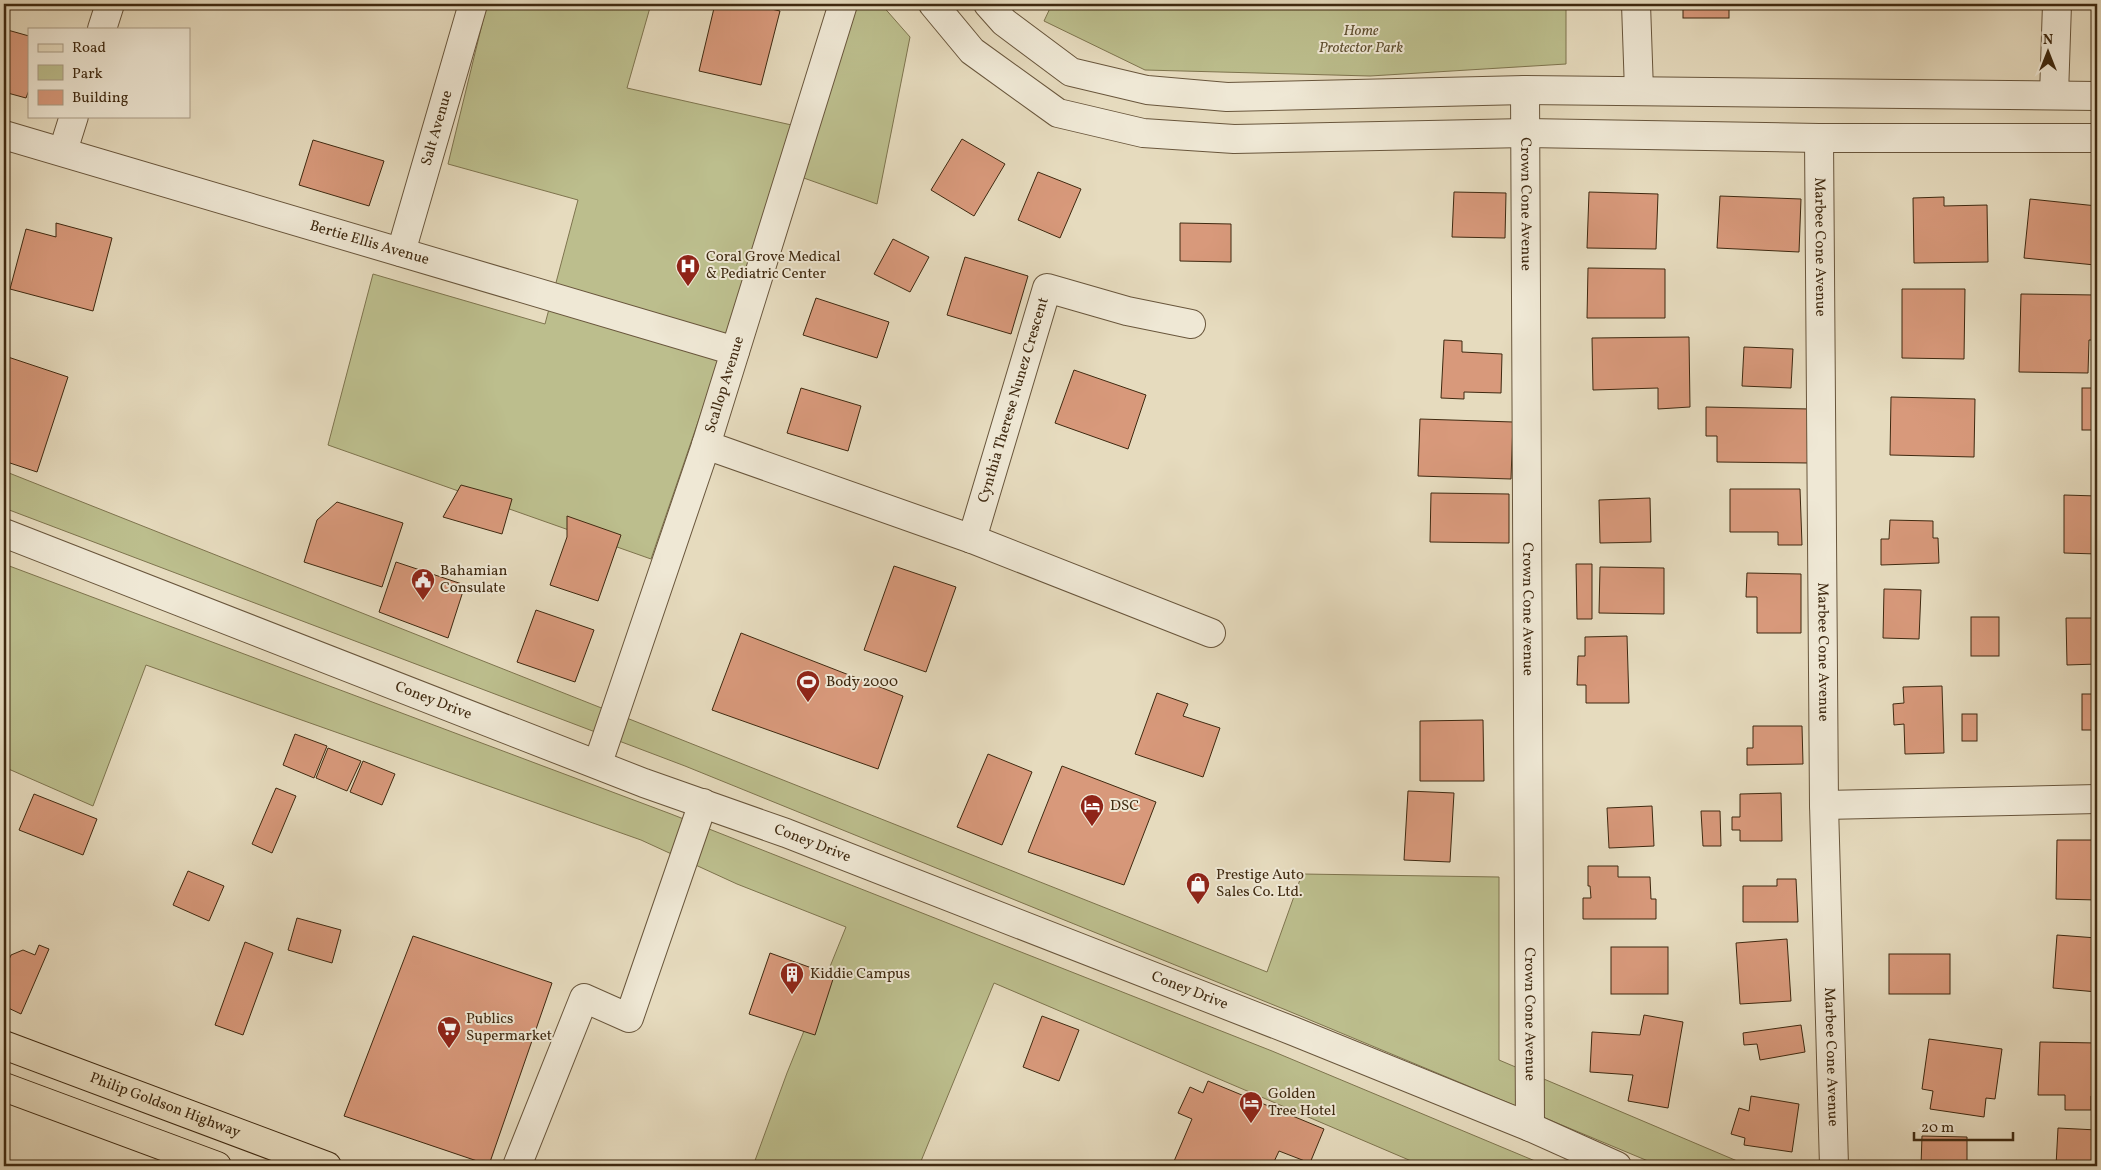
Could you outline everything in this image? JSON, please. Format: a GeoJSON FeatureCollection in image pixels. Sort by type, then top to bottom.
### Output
{"type":"FeatureCollection","features":[{"type":"Feature","properties":{"kind":"main road","name":"Philip Goldson Highway"},"geometry":{"type":"LineString","coordinates":[[4,1045],[326,1166]]}},
{"type":"Feature","properties":{"kind":"main road"},"geometry":{"type":"LineString","coordinates":[[4,1087],[217,1166]]}},
{"type":"Feature","properties":{"kind":"street"},"geometry":{"type":"LineString","coordinates":[[102,28],[110,4]]}},
{"type":"Feature","properties":{"kind":"street","name":"Salt Avenue"},"geometry":{"type":"LineString","coordinates":[[401,252],[473,4]]}},
{"type":"Feature","properties":{"kind":"street","name":"Scallop Avenue"},"geometry":{"type":"LineString","coordinates":[[598,763],[706,445],[843,4]]}},
{"type":"Feature","properties":{"kind":"street"},"geometry":{"type":"LineString","coordinates":[[933,4],[972,51],[1058,113],[1143,133],[1234,139],[1526,133],[1819,138],[2097,138]]}},
{"type":"Feature","properties":{"kind":"street"},"geometry":{"type":"LineString","coordinates":[[988,4],[1004,22],[1071,72],[1147,90],[1227,97],[1526,90],[2097,96]]}},
{"type":"Feature","properties":{"kind":"street"},"geometry":{"type":"LineString","coordinates":[[1636,4],[1639,91]]}},
{"type":"Feature","properties":{"kind":"street"},"geometry":{"type":"LineString","coordinates":[[2054,95],[2057,4]]}},
{"type":"Feature","properties":{"kind":"street","name":"Crown Cone Avenue"},"geometry":{"type":"LineString","coordinates":[[1526,90],[1530,1127]]}},
{"type":"Feature","properties":{"kind":"street"},"geometry":{"type":"LineString","coordinates":[[63,151],[73,118]]}},
{"type":"Feature","properties":{"kind":"street","name":"Bertie Ellis Avenue"},"geometry":{"type":"LineString","coordinates":[[4,134],[735,351]]}},
{"type":"Feature","properties":{"kind":"street","name":"Marbee Cone Avenue"},"geometry":{"type":"LineString","coordinates":[[1819,138],[1824,805],[1834,1166]]}},
{"type":"Feature","properties":{"kind":"street","name":"Cynthia Therese Nunez Crescent"},"geometry":{"type":"LineString","coordinates":[[972,539],[1047,288],[1127,310],[1191,324]]}},
{"type":"Feature","properties":{"kind":"street"},"geometry":{"type":"LineString","coordinates":[[706,445],[972,539],[1211,632]]}},
{"type":"Feature","properties":{"kind":"street","name":"Coney Drive"},"geometry":{"type":"LineString","coordinates":[[4,533],[598,763],[644,783],[786,833],[1136,970],[1530,1127],[1617,1166]]}},
{"type":"Feature","properties":{"kind":"street"},"geometry":{"type":"LineString","coordinates":[[1824,805],[2097,799]]}},
{"type":"Feature","properties":{"kind":"street"},"geometry":{"type":"LineString","coordinates":[[518,1166],[584,998],[628,1018],[703,803]]}},
{"type":"Feature","properties":{"kind":"green space"},"geometry":{"type":"Polygon","coordinates":[[[487,4],[651,4],[627,88],[796,126],[833,4],[881,4],[910,37],[877,204],[784,171],[651,559],[328,445],[373,274],[545,324],[578,200],[448,164],[487,4]]]}},
{"type":"Feature","properties":{"kind":"green space","name":"Home Protector Park"},"geometry":{"type":"Polygon","coordinates":[[[1052,4],[1566,4],[1566,64],[1370,76],[1145,70],[1044,21],[1052,4]]]}},
{"type":"Feature","properties":{"kind":"green space"},"geometry":{"type":"Polygon","coordinates":[[[4,471],[1267,972],[1302,874],[1499,877],[1499,1060],[1749,1166],[1660,1166],[1286,1010],[685,766],[4,508],[4,471]]]}},
{"type":"Feature","properties":{"kind":"green space"},"geometry":{"type":"Polygon","coordinates":[[[4,564],[671,814],[1272,1051],[1547,1166],[1423,1166],[994,983],[919,1166],[753,1166],[787,1073],[846,927],[737,884],[641,840],[146,665],[93,806],[4,767],[4,622],[8,606],[4,605],[4,564]]]}},
{"type":"Feature","properties":{"kind":"building"},"geometry":{"type":"Polygon","coordinates":[[[715,4],[750,4],[780,11],[761,85],[699,71],[715,4]]]}},
{"type":"Feature","properties":{"kind":"building"},"geometry":{"type":"Polygon","coordinates":[[[1683,4],[1729,4],[1729,18],[1683,18],[1683,4]]]}},
{"type":"Feature","properties":{"kind":"building"},"geometry":{"type":"Polygon","coordinates":[[[4,29],[28,36],[28,93],[26,98],[4,92],[4,29]]]}},
{"type":"Feature","properties":{"kind":"building"},"geometry":{"type":"Polygon","coordinates":[[[962,139],[1005,164],[974,216],[931,190],[962,139]]]}},
{"type":"Feature","properties":{"kind":"building"},"geometry":{"type":"Polygon","coordinates":[[[313,140],[384,161],[369,206],[299,185],[313,140]]]}},
{"type":"Feature","properties":{"kind":"building"},"geometry":{"type":"Polygon","coordinates":[[[1038,172],[1081,189],[1060,238],[1018,220],[1038,172]]]}},
{"type":"Feature","properties":{"kind":"building"},"geometry":{"type":"Polygon","coordinates":[[[1454,192],[1506,193],[1505,238],[1452,237],[1454,192]]]}},
{"type":"Feature","properties":{"kind":"building"},"geometry":{"type":"Polygon","coordinates":[[[1589,192],[1658,194],[1656,249],[1587,248],[1589,192]]]}},
{"type":"Feature","properties":{"kind":"building"},"geometry":{"type":"Polygon","coordinates":[[[1720,196],[1801,199],[1799,252],[1717,248],[1720,196]]]}},
{"type":"Feature","properties":{"kind":"building"},"geometry":{"type":"Polygon","coordinates":[[[1944,197],[1944,206],[1987,205],[1988,262],[1914,263],[1913,198],[1944,197]]]}},
{"type":"Feature","properties":{"kind":"building"},"geometry":{"type":"Polygon","coordinates":[[[2030,199],[2097,206],[2095,265],[2024,258],[2030,199]]]}},
{"type":"Feature","properties":{"kind":"building"},"geometry":{"type":"Polygon","coordinates":[[[56,223],[112,238],[93,311],[10,289],[26,229],[56,237],[56,223]]]}},
{"type":"Feature","properties":{"kind":"building"},"geometry":{"type":"Polygon","coordinates":[[[1180,223],[1231,224],[1231,262],[1180,261],[1180,223]]]}},
{"type":"Feature","properties":{"kind":"building"},"geometry":{"type":"Polygon","coordinates":[[[893,239],[929,257],[910,292],[874,274],[893,239]]]}},
{"type":"Feature","properties":{"kind":"building"},"geometry":{"type":"Polygon","coordinates":[[[965,257],[1028,276],[1011,334],[947,315],[965,257]]]}},
{"type":"Feature","properties":{"kind":"building"},"geometry":{"type":"Polygon","coordinates":[[[1588,268],[1665,269],[1665,318],[1587,318],[1588,268]]]}},
{"type":"Feature","properties":{"kind":"building"},"geometry":{"type":"Polygon","coordinates":[[[1902,289],[1965,289],[1964,359],[1902,358],[1902,289]]]}},
{"type":"Feature","properties":{"kind":"building"},"geometry":{"type":"Polygon","coordinates":[[[2021,294],[2096,295],[2097,340],[2089,340],[2088,373],[2019,372],[2021,294]]]}},
{"type":"Feature","properties":{"kind":"building"},"geometry":{"type":"Polygon","coordinates":[[[816,298],[889,322],[877,358],[803,335],[816,298]]]}},
{"type":"Feature","properties":{"kind":"building"},"geometry":{"type":"Polygon","coordinates":[[[1689,337],[1690,407],[1658,409],[1658,388],[1593,390],[1592,338],[1689,337]]]}},
{"type":"Feature","properties":{"kind":"building"},"geometry":{"type":"Polygon","coordinates":[[[1444,340],[1462,341],[1462,352],[1502,354],[1501,393],[1464,392],[1464,399],[1441,398],[1444,340]]]}},
{"type":"Feature","properties":{"kind":"building"},"geometry":{"type":"Polygon","coordinates":[[[1744,347],[1793,349],[1791,388],[1742,386],[1744,347]]]}},
{"type":"Feature","properties":{"kind":"building"},"geometry":{"type":"Polygon","coordinates":[[[8,357],[68,377],[37,472],[4,461],[4,371],[8,357]]]}},
{"type":"Feature","properties":{"kind":"building"},"geometry":{"type":"Polygon","coordinates":[[[1074,370],[1146,395],[1128,449],[1055,423],[1074,370]]]}},
{"type":"Feature","properties":{"kind":"building"},"geometry":{"type":"Polygon","coordinates":[[[801,388],[861,406],[848,451],[787,433],[801,388]]]}},
{"type":"Feature","properties":{"kind":"building"},"geometry":{"type":"Polygon","coordinates":[[[2082,388],[2097,388],[2097,430],[2082,430],[2082,388]]]}},
{"type":"Feature","properties":{"kind":"building"},"geometry":{"type":"Polygon","coordinates":[[[1891,397],[1975,399],[1974,457],[1890,455],[1891,397]]]}},
{"type":"Feature","properties":{"kind":"building"},"geometry":{"type":"Polygon","coordinates":[[[1706,407],[1810,409],[1809,463],[1717,462],[1717,436],[1706,436],[1706,407]]]}},
{"type":"Feature","properties":{"kind":"building"},"geometry":{"type":"Polygon","coordinates":[[[1420,419],[1513,422],[1511,479],[1418,476],[1420,419]]]}},
{"type":"Feature","properties":{"kind":"building"},"geometry":{"type":"Polygon","coordinates":[[[461,485],[512,499],[502,534],[443,517],[461,485]]]}},
{"type":"Feature","properties":{"kind":"building"},"geometry":{"type":"Polygon","coordinates":[[[1730,489],[1800,489],[1802,545],[1778,545],[1778,532],[1730,532],[1730,489]]]}},
{"type":"Feature","properties":{"kind":"building"},"geometry":{"type":"Polygon","coordinates":[[[1431,493],[1509,494],[1509,543],[1430,542],[1431,493]]]}},
{"type":"Feature","properties":{"kind":"building"},"geometry":{"type":"Polygon","coordinates":[[[2064,495],[2097,496],[2097,554],[2064,553],[2064,495]]]}},
{"type":"Feature","properties":{"kind":"building"},"geometry":{"type":"Polygon","coordinates":[[[1650,498],[1651,542],[1600,543],[1599,500],[1650,498]]]}},
{"type":"Feature","properties":{"kind":"building"},"geometry":{"type":"Polygon","coordinates":[[[337,502],[403,523],[382,587],[304,562],[317,520],[337,502]]]}},
{"type":"Feature","properties":{"kind":"building"},"geometry":{"type":"Polygon","coordinates":[[[567,516],[621,535],[598,601],[550,585],[567,537],[567,516]]]}},
{"type":"Feature","properties":{"kind":"building"},"geometry":{"type":"Polygon","coordinates":[[[1890,520],[1933,521],[1933,538],[1938,538],[1939,563],[1881,565],[1881,539],[1889,539],[1890,520]]]}},
{"type":"Feature","properties":{"kind":"building"},"geometry":{"type":"Polygon","coordinates":[[[396,562],[465,585],[448,638],[379,612],[396,562]]]}},
{"type":"Feature","properties":{"kind":"building"},"geometry":{"type":"Polygon","coordinates":[[[1576,564],[1592,564],[1592,619],[1577,619],[1576,564]]]}},
{"type":"Feature","properties":{"kind":"building"},"geometry":{"type":"Polygon","coordinates":[[[894,566],[956,587],[926,672],[864,650],[894,566]]]}},
{"type":"Feature","properties":{"kind":"building"},"geometry":{"type":"Polygon","coordinates":[[[1600,567],[1664,568],[1664,614],[1599,613],[1600,567]]]}},
{"type":"Feature","properties":{"kind":"building"},"geometry":{"type":"Polygon","coordinates":[[[1747,573],[1801,574],[1801,633],[1757,633],[1757,597],[1746,597],[1747,573]]]}},
{"type":"Feature","properties":{"kind":"building"},"geometry":{"type":"Polygon","coordinates":[[[1884,589],[1921,590],[1919,639],[1883,638],[1884,589]]]}},
{"type":"Feature","properties":{"kind":"building"},"geometry":{"type":"Polygon","coordinates":[[[536,610],[594,630],[575,682],[517,662],[536,610]]]}},
{"type":"Feature","properties":{"kind":"building"},"geometry":{"type":"Polygon","coordinates":[[[1971,617],[1999,617],[1999,656],[1971,656],[1971,617]]]}},
{"type":"Feature","properties":{"kind":"building"},"geometry":{"type":"Polygon","coordinates":[[[2066,618],[2097,618],[2097,664],[2067,665],[2066,618]]]}},
{"type":"Feature","properties":{"kind":"building","name":"Body 2000"},"geometry":{"type":"Polygon","coordinates":[[[741,633],[903,696],[878,769],[712,710],[741,633]]]}},
{"type":"Feature","properties":{"kind":"building"},"geometry":{"type":"Polygon","coordinates":[[[1627,636],[1629,703],[1586,703],[1586,685],[1577,685],[1578,656],[1585,656],[1585,637],[1627,636]]]}},
{"type":"Feature","properties":{"kind":"building"},"geometry":{"type":"Polygon","coordinates":[[[1942,686],[1944,753],[1905,754],[1904,724],[1894,725],[1893,704],[1904,703],[1903,687],[1942,686]]]}},
{"type":"Feature","properties":{"kind":"building"},"geometry":{"type":"Polygon","coordinates":[[[1157,693],[1188,704],[1183,716],[1220,728],[1203,777],[1135,754],[1157,693]]]}},
{"type":"Feature","properties":{"kind":"building"},"geometry":{"type":"Polygon","coordinates":[[[2082,694],[2097,694],[2097,730],[2082,730],[2082,694]]]}},
{"type":"Feature","properties":{"kind":"building"},"geometry":{"type":"Polygon","coordinates":[[[1962,714],[1977,714],[1977,741],[1962,741],[1962,714]]]}},
{"type":"Feature","properties":{"kind":"building"},"geometry":{"type":"Polygon","coordinates":[[[1483,720],[1484,781],[1420,781],[1420,721],[1483,720]]]}},
{"type":"Feature","properties":{"kind":"building"},"geometry":{"type":"Polygon","coordinates":[[[1753,726],[1802,726],[1803,764],[1747,765],[1747,748],[1753,748],[1753,726]]]}},
{"type":"Feature","properties":{"kind":"building"},"geometry":{"type":"Polygon","coordinates":[[[295,734],[327,746],[314,778],[283,765],[295,734]]]}},
{"type":"Feature","properties":{"kind":"building"},"geometry":{"type":"Polygon","coordinates":[[[328,748],[361,761],[347,791],[316,778],[328,748]]]}},
{"type":"Feature","properties":{"kind":"building"},"geometry":{"type":"Polygon","coordinates":[[[988,754],[1032,772],[1002,845],[957,827],[988,754]]]}},
{"type":"Feature","properties":{"kind":"building"},"geometry":{"type":"Polygon","coordinates":[[[363,761],[395,774],[382,805],[350,792],[363,761]]]}},
{"type":"Feature","properties":{"kind":"building","name":"DSC"},"geometry":{"type":"Polygon","coordinates":[[[1062,766],[1156,802],[1124,885],[1028,852],[1062,766]]]}},
{"type":"Feature","properties":{"kind":"building"},"geometry":{"type":"Polygon","coordinates":[[[276,788],[296,796],[272,853],[252,844],[276,788]]]}},
{"type":"Feature","properties":{"kind":"building"},"geometry":{"type":"Polygon","coordinates":[[[1408,791],[1454,793],[1450,862],[1404,860],[1408,791]]]}},
{"type":"Feature","properties":{"kind":"building"},"geometry":{"type":"Polygon","coordinates":[[[1781,793],[1782,841],[1740,841],[1740,830],[1732,830],[1732,817],[1740,817],[1740,794],[1781,793]]]}},
{"type":"Feature","properties":{"kind":"building"},"geometry":{"type":"Polygon","coordinates":[[[34,794],[97,819],[83,855],[19,830],[34,794]]]}},
{"type":"Feature","properties":{"kind":"building"},"geometry":{"type":"Polygon","coordinates":[[[1652,806],[1654,846],[1609,848],[1607,808],[1652,806]]]}},
{"type":"Feature","properties":{"kind":"building"},"geometry":{"type":"Polygon","coordinates":[[[1701,811],[1720,811],[1721,846],[1703,846],[1701,811]]]}},
{"type":"Feature","properties":{"kind":"building"},"geometry":{"type":"Polygon","coordinates":[[[2057,840],[2097,840],[2097,900],[2056,899],[2057,840]]]}},
{"type":"Feature","properties":{"kind":"building"},"geometry":{"type":"Polygon","coordinates":[[[1588,866],[1618,866],[1618,877],[1650,877],[1651,899],[1656,899],[1656,919],[1583,919],[1583,898],[1591,898],[1590,886],[1588,886],[1588,866]]]}},
{"type":"Feature","properties":{"kind":"building"},"geometry":{"type":"Polygon","coordinates":[[[188,871],[224,886],[209,921],[173,905],[188,871]]]}},
{"type":"Feature","properties":{"kind":"building"},"geometry":{"type":"Polygon","coordinates":[[[1777,879],[1796,879],[1798,922],[1743,922],[1743,886],[1777,886],[1777,879]]]}},
{"type":"Feature","properties":{"kind":"building"},"geometry":{"type":"Polygon","coordinates":[[[297,918],[341,930],[332,963],[288,950],[297,918]]]}},
{"type":"Feature","properties":{"kind":"building"},"geometry":{"type":"Polygon","coordinates":[[[2057,935],[2097,938],[2097,992],[2053,988],[2057,935]]]}},
{"type":"Feature","properties":{"kind":"building","name":"Publics Supermarket"},"geometry":{"type":"Polygon","coordinates":[[[413,936],[552,983],[489,1165],[344,1116],[413,936]]]}},
{"type":"Feature","properties":{"kind":"building"},"geometry":{"type":"Polygon","coordinates":[[[1787,939],[1791,1001],[1740,1004],[1736,943],[1787,939]]]}},
{"type":"Feature","properties":{"kind":"building"},"geometry":{"type":"Polygon","coordinates":[[[245,942],[273,953],[243,1035],[215,1025],[245,942]]]}},
{"type":"Feature","properties":{"kind":"building"},"geometry":{"type":"Polygon","coordinates":[[[39,945],[49,949],[21,1014],[4,1006],[4,971],[11,955],[23,950],[35,955],[39,945]]]}},
{"type":"Feature","properties":{"kind":"building"},"geometry":{"type":"Polygon","coordinates":[[[1611,947],[1668,947],[1668,994],[1611,994],[1611,947]]]}},
{"type":"Feature","properties":{"kind":"building","name":"Kiddie Campus"},"geometry":{"type":"Polygon","coordinates":[[[770,953],[834,976],[815,1035],[749,1014],[770,953]]]}},
{"type":"Feature","properties":{"kind":"building"},"geometry":{"type":"Polygon","coordinates":[[[1889,954],[1950,954],[1950,994],[1889,994],[1889,954]]]}},
{"type":"Feature","properties":{"kind":"building"},"geometry":{"type":"Polygon","coordinates":[[[1644,1015],[1683,1022],[1668,1108],[1628,1101],[1633,1075],[1590,1072],[1592,1032],[1640,1035],[1644,1015]]]}},
{"type":"Feature","properties":{"kind":"building"},"geometry":{"type":"Polygon","coordinates":[[[1042,1016],[1079,1030],[1059,1081],[1023,1067],[1042,1016]]]}},
{"type":"Feature","properties":{"kind":"building"},"geometry":{"type":"Polygon","coordinates":[[[1801,1025],[1805,1052],[1760,1060],[1757,1044],[1744,1045],[1743,1033],[1801,1025]]]}},
{"type":"Feature","properties":{"kind":"building"},"geometry":{"type":"Polygon","coordinates":[[[1929,1039],[2002,1049],[1995,1099],[1986,1098],[1984,1117],[1930,1109],[1933,1091],[1922,1089],[1929,1039]]]}},
{"type":"Feature","properties":{"kind":"building"},"geometry":{"type":"Polygon","coordinates":[[[2040,1042],[2097,1043],[2097,1097],[2091,1096],[2091,1110],[2065,1110],[2065,1095],[2038,1095],[2040,1042]]]}},
{"type":"Feature","properties":{"kind":"building","name":"Golden Tree Hotel"},"geometry":{"type":"Polygon","coordinates":[[[1208,1081],[1324,1129],[1310,1163],[1279,1151],[1272,1166],[1172,1166],[1192,1119],[1178,1113],[1190,1087],[1203,1093],[1208,1081]]]}},
{"type":"Feature","properties":{"kind":"building"},"geometry":{"type":"Polygon","coordinates":[[[1751,1096],[1799,1104],[1792,1152],[1744,1145],[1745,1138],[1731,1134],[1739,1108],[1749,1111],[1751,1096]]]}},
{"type":"Feature","properties":{"kind":"building"},"geometry":{"type":"Polygon","coordinates":[[[2058,1128],[2097,1130],[2097,1166],[2056,1166],[2058,1128]]]}},
{"type":"Feature","properties":{"kind":"building"},"geometry":{"type":"Polygon","coordinates":[[[1922,1136],[1967,1137],[1967,1166],[1921,1166],[1922,1136]]]}},
{"type":"Feature","properties":{"kind":"place","name":"Coral Grove Medical & Pediatric Center"},"geometry":{"type":"Point","coordinates":[688,287]}},
{"type":"Feature","properties":{"kind":"place","name":"Bahamian Consulate"},"geometry":{"type":"Point","coordinates":[423,601]}},
{"type":"Feature","properties":{"kind":"place","name":"Body 2000"},"geometry":{"type":"Point","coordinates":[808,703]}},
{"type":"Feature","properties":{"kind":"place","name":"DSC"},"geometry":{"type":"Point","coordinates":[1092,827]}},
{"type":"Feature","properties":{"kind":"place","name":"Prestige Auto Sales Co. Ltd."},"geometry":{"type":"Point","coordinates":[1198,905]}},
{"type":"Feature","properties":{"kind":"place","name":"Kiddie Campus"},"geometry":{"type":"Point","coordinates":[792,995]}},
{"type":"Feature","properties":{"kind":"place","name":"Publics Supermarket"},"geometry":{"type":"Point","coordinates":[449,1049]}},
{"type":"Feature","properties":{"kind":"place","name":"Golden Tree Hotel"},"geometry":{"type":"Point","coordinates":[1251,1124]}}]}
